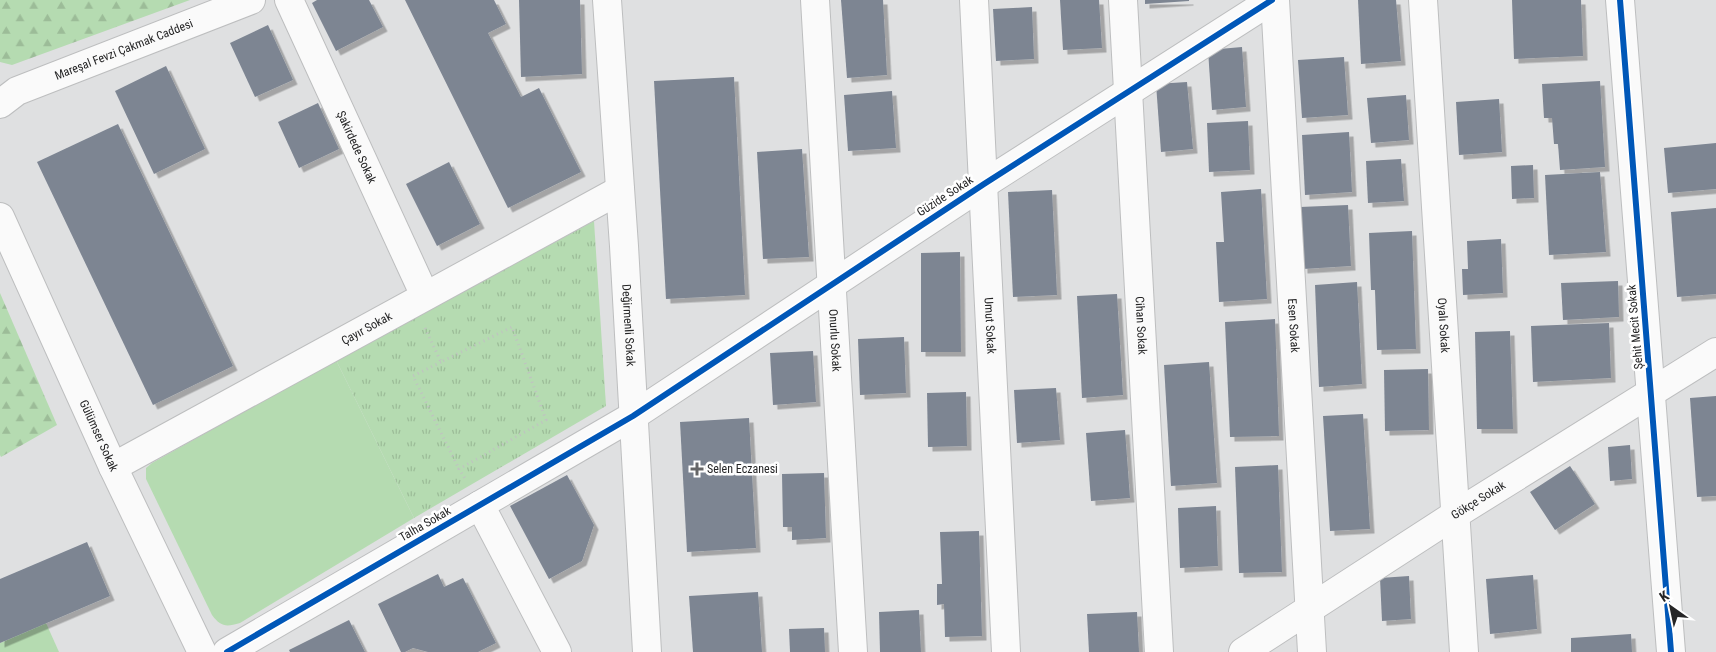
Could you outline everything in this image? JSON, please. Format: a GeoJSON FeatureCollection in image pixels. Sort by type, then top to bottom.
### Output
{"type":"FeatureCollection","features":[{"type":"Feature","properties":{"kind":"street","name":"Mareşal Fevzi Çakmak Caddesi"},"geometry":{"type":"LineString","coordinates":[[0,104],[17,91],[251,0]]}},
{"type":"Feature","properties":{"kind":"street","name":"Şakirdede Sokak"},"geometry":{"type":"LineString","coordinates":[[289,0],[419,300]]}},
{"type":"Feature","properties":{"kind":"street","name":"Değirmenli Sokak"},"geometry":{"type":"LineString","coordinates":[[607,0],[647,652]]}},
{"type":"Feature","properties":{"kind":"street","name":"Onurlu Sokak"},"geometry":{"type":"LineString","coordinates":[[815,0],[853,652]]}},
{"type":"Feature","properties":{"kind":"street","name":"Umut Sokak"},"geometry":{"type":"LineString","coordinates":[[974,0],[1006,652]]}},
{"type":"Feature","properties":{"kind":"street","name":"Cihan Sokak"},"geometry":{"type":"LineString","coordinates":[[1123,0],[1159,652]]}},
{"type":"Feature","properties":{"kind":"street","name":"Güzide Sokak"},"geometry":{"type":"LineString","coordinates":[[634,416],[984,184],[1273,0]]}},
{"type":"Feature","properties":{"kind":"street","name":"Esen Sokak"},"geometry":{"type":"LineString","coordinates":[[1273,0],[1312,652]]}},
{"type":"Feature","properties":{"kind":"street","name":"Oyalı Sokak"},"geometry":{"type":"LineString","coordinates":[[1423,0],[1464,652]]}},
{"type":"Feature","properties":{"kind":"street","name":"Şehit Mecit Sokak"},"geometry":{"type":"LineString","coordinates":[[1620,0],[1671,652]]}},
{"type":"Feature","properties":{"kind":"street","name":"Çayır Sokak"},"geometry":{"type":"LineString","coordinates":[[113,467],[620,190]]}},
{"type":"Feature","properties":{"kind":"street","name":"Gülümser Sokak"},"geometry":{"type":"LineString","coordinates":[[0,217],[113,467],[202,652]]}},
{"type":"Feature","properties":{"kind":"street","name":"Gökçe Sokak"},"geometry":{"type":"LineString","coordinates":[[1244,652],[1456,514],[1716,352]]}},
{"type":"Feature","properties":{"kind":"street","name":"Talha Sokak"},"geometry":{"type":"LineString","coordinates":[[227,652],[634,416]]}},
{"type":"Feature","properties":{"kind":"street"},"geometry":{"type":"LineString","coordinates":[[480,504],[557,652]]}},
{"type":"Feature","properties":{"kind":"path"},"geometry":{"type":"LineString","coordinates":[[419,300],[442,362]]}},
{"type":"Feature","properties":{"kind":"path"},"geometry":{"type":"LineString","coordinates":[[459,469],[546,420],[512,327],[413,376],[459,469],[480,504]]}},
{"type":"Feature","properties":{"kind":"green space"},"geometry":{"type":"Polygon","coordinates":[[[0,0],[190,0],[12,65],[0,62],[0,0]]]}},
{"type":"Feature","properties":{"kind":"green space"},"geometry":{"type":"Polygon","coordinates":[[[594,221],[606,406],[414,518],[336,360],[594,221]]]}},
{"type":"Feature","properties":{"kind":"green space"},"geometry":{"type":"Polygon","coordinates":[[[0,293],[57,425],[1,457],[0,455],[0,293]]]}},
{"type":"Feature","properties":{"kind":"green space"},"geometry":{"type":"Polygon","coordinates":[[[336,360],[414,518],[240,623],[231,625],[221,624],[212,615],[146,479],[146,468],[336,360]]]}},
{"type":"Feature","properties":{"kind":"green space"},"geometry":{"type":"Polygon","coordinates":[[[46,623],[59,652],[0,652],[0,643],[46,623]]]}},
{"type":"Feature","properties":{"kind":"building"},"geometry":{"type":"Polygon","coordinates":[[[317,0],[369,0],[383,27],[336,51],[312,3],[317,0]]]}},
{"type":"Feature","properties":{"kind":"building"},"geometry":{"type":"Polygon","coordinates":[[[405,0],[494,0],[506,24],[488,33],[521,97],[539,88],[581,172],[508,208],[405,0]]]}},
{"type":"Feature","properties":{"kind":"building"},"geometry":{"type":"Polygon","coordinates":[[[519,0],[580,0],[582,74],[521,77],[519,0]]]}},
{"type":"Feature","properties":{"kind":"building"},"geometry":{"type":"Polygon","coordinates":[[[841,0],[883,0],[887,75],[847,78],[841,0]]]}},
{"type":"Feature","properties":{"kind":"building"},"geometry":{"type":"Polygon","coordinates":[[[1060,0],[1099,0],[1102,48],[1063,50],[1060,0]]]}},
{"type":"Feature","properties":{"kind":"building"},"geometry":{"type":"Polygon","coordinates":[[[1145,0],[1189,0],[1189,1],[1145,4],[1145,0]]]}},
{"type":"Feature","properties":{"kind":"building"},"geometry":{"type":"Polygon","coordinates":[[[1358,0],[1396,0],[1401,61],[1361,64],[1358,0]]]}},
{"type":"Feature","properties":{"kind":"building"},"geometry":{"type":"Polygon","coordinates":[[[1512,0],[1581,0],[1583,56],[1514,59],[1512,0]]]}},
{"type":"Feature","properties":{"kind":"building"},"geometry":{"type":"Polygon","coordinates":[[[1032,7],[1034,59],[996,61],[993,9],[1032,7]]]}},
{"type":"Feature","properties":{"kind":"building"},"geometry":{"type":"Polygon","coordinates":[[[268,25],[293,80],[255,97],[230,43],[268,25]]]}},
{"type":"Feature","properties":{"kind":"building"},"geometry":{"type":"Polygon","coordinates":[[[1242,47],[1246,107],[1212,110],[1208,50],[1242,47]]]}},
{"type":"Feature","properties":{"kind":"building"},"geometry":{"type":"Polygon","coordinates":[[[1344,57],[1348,115],[1302,118],[1298,60],[1344,57]]]}},
{"type":"Feature","properties":{"kind":"building"},"geometry":{"type":"Polygon","coordinates":[[[166,66],[205,149],[154,174],[115,91],[166,66]]]}},
{"type":"Feature","properties":{"kind":"building"},"geometry":{"type":"Polygon","coordinates":[[[734,77],[745,295],[666,299],[654,81],[734,77]]]}},
{"type":"Feature","properties":{"kind":"building"},"geometry":{"type":"Polygon","coordinates":[[[1600,81],[1605,167],[1560,170],[1558,144],[1554,144],[1552,118],[1544,118],[1542,84],[1600,81]]]}},
{"type":"Feature","properties":{"kind":"building"},"geometry":{"type":"Polygon","coordinates":[[[1187,82],[1193,149],[1161,152],[1156,84],[1187,82]]]}},
{"type":"Feature","properties":{"kind":"building"},"geometry":{"type":"Polygon","coordinates":[[[892,91],[896,148],[848,151],[844,95],[892,91]]]}},
{"type":"Feature","properties":{"kind":"building"},"geometry":{"type":"Polygon","coordinates":[[[1406,95],[1409,140],[1371,143],[1367,98],[1406,95]]]}},
{"type":"Feature","properties":{"kind":"building"},"geometry":{"type":"Polygon","coordinates":[[[1499,99],[1502,152],[1459,155],[1456,102],[1499,99]]]}},
{"type":"Feature","properties":{"kind":"building"},"geometry":{"type":"Polygon","coordinates":[[[318,103],[339,149],[299,168],[278,122],[318,103]]]}},
{"type":"Feature","properties":{"kind":"building"},"geometry":{"type":"Polygon","coordinates":[[[1248,121],[1250,170],[1209,172],[1207,123],[1248,121]]]}},
{"type":"Feature","properties":{"kind":"building"},"geometry":{"type":"Polygon","coordinates":[[[118,124],[233,366],[153,405],[37,162],[118,124]]]}},
{"type":"Feature","properties":{"kind":"building"},"geometry":{"type":"Polygon","coordinates":[[[1349,132],[1352,192],[1305,195],[1302,135],[1349,132]]]}},
{"type":"Feature","properties":{"kind":"building"},"geometry":{"type":"Polygon","coordinates":[[[1716,143],[1716,189],[1668,193],[1664,148],[1716,143]]]}},
{"type":"Feature","properties":{"kind":"building"},"geometry":{"type":"Polygon","coordinates":[[[802,149],[809,257],[763,259],[757,152],[802,149]]]}},
{"type":"Feature","properties":{"kind":"building"},"geometry":{"type":"Polygon","coordinates":[[[1401,159],[1404,201],[1368,203],[1366,161],[1401,159]]]}},
{"type":"Feature","properties":{"kind":"building"},"geometry":{"type":"Polygon","coordinates":[[[449,162],[480,224],[437,246],[406,184],[449,162]]]}},
{"type":"Feature","properties":{"kind":"building"},"geometry":{"type":"Polygon","coordinates":[[[1533,165],[1534,198],[1512,199],[1511,166],[1533,165]]]}},
{"type":"Feature","properties":{"kind":"building"},"geometry":{"type":"Polygon","coordinates":[[[1600,172],[1606,252],[1549,255],[1545,175],[1600,172]]]}},
{"type":"Feature","properties":{"kind":"building"},"geometry":{"type":"Polygon","coordinates":[[[1261,189],[1267,299],[1219,302],[1216,242],[1224,242],[1221,192],[1261,189]]]}},
{"type":"Feature","properties":{"kind":"building"},"geometry":{"type":"Polygon","coordinates":[[[1052,190],[1057,295],[1013,297],[1008,192],[1052,190]]]}},
{"type":"Feature","properties":{"kind":"building"},"geometry":{"type":"Polygon","coordinates":[[[1348,205],[1351,266],[1303,269],[1300,207],[1348,205]]]}},
{"type":"Feature","properties":{"kind":"building"},"geometry":{"type":"Polygon","coordinates":[[[1716,208],[1716,294],[1677,297],[1671,212],[1716,208]]]}},
{"type":"Feature","properties":{"kind":"building"},"geometry":{"type":"Polygon","coordinates":[[[1412,231],[1416,349],[1377,350],[1375,290],[1371,290],[1369,233],[1412,231]]]}},
{"type":"Feature","properties":{"kind":"building"},"geometry":{"type":"Polygon","coordinates":[[[1501,239],[1503,293],[1463,295],[1462,269],[1468,269],[1467,241],[1501,239]]]}},
{"type":"Feature","properties":{"kind":"building"},"geometry":{"type":"Polygon","coordinates":[[[960,252],[961,352],[921,352],[921,253],[960,252]]]}},
{"type":"Feature","properties":{"kind":"building"},"geometry":{"type":"Polygon","coordinates":[[[1618,281],[1619,317],[1563,320],[1561,283],[1618,281]]]}},
{"type":"Feature","properties":{"kind":"building"},"geometry":{"type":"Polygon","coordinates":[[[1357,282],[1362,384],[1319,387],[1315,285],[1357,282]]]}},
{"type":"Feature","properties":{"kind":"building"},"geometry":{"type":"Polygon","coordinates":[[[1117,294],[1123,395],[1082,398],[1077,296],[1117,294]]]}},
{"type":"Feature","properties":{"kind":"building"},"geometry":{"type":"Polygon","coordinates":[[[1275,319],[1279,436],[1230,437],[1225,322],[1275,319]]]}},
{"type":"Feature","properties":{"kind":"building"},"geometry":{"type":"Polygon","coordinates":[[[1609,323],[1611,378],[1533,382],[1531,326],[1609,323]]]}},
{"type":"Feature","properties":{"kind":"building"},"geometry":{"type":"Polygon","coordinates":[[[1510,331],[1513,429],[1477,429],[1475,332],[1510,331]]]}},
{"type":"Feature","properties":{"kind":"building"},"geometry":{"type":"Polygon","coordinates":[[[904,337],[906,393],[860,395],[858,339],[904,337]]]}},
{"type":"Feature","properties":{"kind":"building"},"geometry":{"type":"Polygon","coordinates":[[[813,351],[816,402],[773,405],[770,353],[813,351]]]}},
{"type":"Feature","properties":{"kind":"building"},"geometry":{"type":"Polygon","coordinates":[[[1209,362],[1217,483],[1171,486],[1164,365],[1209,362]]]}},
{"type":"Feature","properties":{"kind":"building"},"geometry":{"type":"Polygon","coordinates":[[[1428,369],[1429,430],[1385,431],[1384,370],[1428,369]]]}},
{"type":"Feature","properties":{"kind":"building"},"geometry":{"type":"Polygon","coordinates":[[[1056,388],[1060,440],[1017,443],[1014,390],[1056,388]]]}},
{"type":"Feature","properties":{"kind":"building"},"geometry":{"type":"Polygon","coordinates":[[[966,392],[967,446],[928,447],[927,393],[966,392]]]}},
{"type":"Feature","properties":{"kind":"building"},"geometry":{"type":"Polygon","coordinates":[[[1716,396],[1716,496],[1697,497],[1690,398],[1716,396]]]}},
{"type":"Feature","properties":{"kind":"building"},"geometry":{"type":"Polygon","coordinates":[[[1363,414],[1370,529],[1330,531],[1323,416],[1363,414]]]}},
{"type":"Feature","properties":{"kind":"building"},"geometry":{"type":"Polygon","coordinates":[[[749,418],[756,548],[687,552],[680,422],[749,418]]]}},
{"type":"Feature","properties":{"kind":"building"},"geometry":{"type":"Polygon","coordinates":[[[1125,430],[1130,498],[1091,501],[1086,433],[1125,430]]]}},
{"type":"Feature","properties":{"kind":"building"},"geometry":{"type":"Polygon","coordinates":[[[1630,445],[1632,479],[1610,481],[1608,447],[1630,445]]]}},
{"type":"Feature","properties":{"kind":"building"},"geometry":{"type":"Polygon","coordinates":[[[1278,465],[1282,572],[1239,573],[1235,467],[1278,465]]]}},
{"type":"Feature","properties":{"kind":"building"},"geometry":{"type":"Polygon","coordinates":[[[1570,466],[1595,504],[1555,530],[1530,492],[1570,466]]]}},
{"type":"Feature","properties":{"kind":"building"},"geometry":{"type":"Polygon","coordinates":[[[824,473],[826,538],[792,540],[792,527],[783,527],[782,474],[824,473]]]}},
{"type":"Feature","properties":{"kind":"building"},"geometry":{"type":"Polygon","coordinates":[[[567,475],[594,525],[582,561],[549,579],[510,506],[567,475]]]}},
{"type":"Feature","properties":{"kind":"building"},"geometry":{"type":"Polygon","coordinates":[[[1216,506],[1218,566],[1180,568],[1178,508],[1216,506]]]}},
{"type":"Feature","properties":{"kind":"building"},"geometry":{"type":"Polygon","coordinates":[[[979,531],[982,636],[945,637],[944,604],[937,605],[937,584],[942,584],[940,532],[979,531]]]}},
{"type":"Feature","properties":{"kind":"building"},"geometry":{"type":"Polygon","coordinates":[[[87,542],[110,596],[0,643],[0,579],[87,542]]]}},
{"type":"Feature","properties":{"kind":"building"},"geometry":{"type":"Polygon","coordinates":[[[438,574],[444,587],[463,578],[496,643],[478,652],[428,652],[413,648],[401,652],[378,604],[438,574]]]}},
{"type":"Feature","properties":{"kind":"building"},"geometry":{"type":"Polygon","coordinates":[[[1533,575],[1537,629],[1490,634],[1486,579],[1533,575]]]}},
{"type":"Feature","properties":{"kind":"building"},"geometry":{"type":"Polygon","coordinates":[[[1409,576],[1411,619],[1382,621],[1380,578],[1409,576]]]}},
{"type":"Feature","properties":{"kind":"building"},"geometry":{"type":"Polygon","coordinates":[[[758,592],[762,652],[693,652],[689,596],[758,592]]]}},
{"type":"Feature","properties":{"kind":"building"},"geometry":{"type":"Polygon","coordinates":[[[919,610],[921,652],[880,652],[879,612],[919,610]]]}},
{"type":"Feature","properties":{"kind":"building"},"geometry":{"type":"Polygon","coordinates":[[[1137,612],[1139,652],[1089,652],[1087,614],[1137,612]]]}},
{"type":"Feature","properties":{"kind":"building"},"geometry":{"type":"Polygon","coordinates":[[[349,620],[365,652],[290,652],[289,650],[349,620]]]}},
{"type":"Feature","properties":{"kind":"building"},"geometry":{"type":"Polygon","coordinates":[[[824,628],[825,652],[790,652],[789,629],[824,628]]]}},
{"type":"Feature","properties":{"kind":"building"},"geometry":{"type":"Polygon","coordinates":[[[1631,634],[1632,652],[1571,652],[1571,638],[1631,634]]]}},
{"type":"Feature","properties":{"kind":"cycle path"},"geometry":{"type":"LineString","coordinates":[[227,652],[633,416],[984,184],[1272,0]]}},
{"type":"Feature","properties":{"kind":"cycle path"},"geometry":{"type":"LineString","coordinates":[[1620,0],[1671,652]]}},
{"type":"Feature","properties":{"kind":"place","name":"Selen Eczanesi"},"geometry":{"type":"Point","coordinates":[697,469]}}]}
